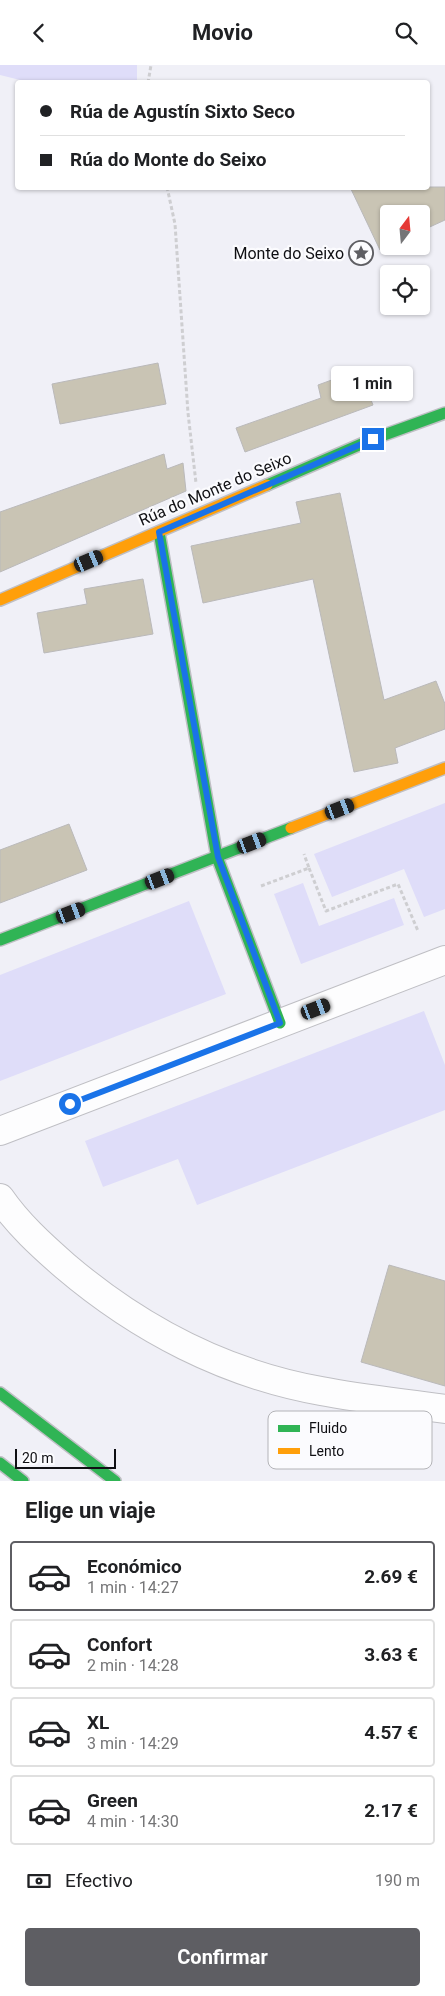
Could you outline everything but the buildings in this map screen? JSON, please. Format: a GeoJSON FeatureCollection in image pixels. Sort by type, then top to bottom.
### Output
{"type":"FeatureCollection","features":[{"type":"Feature","properties":{"kind":"main road","name":"Rúa do Monte do Seixo"},"geometry":{"type":"LineString","coordinates":[[0,600],[373,439],[445,413]]}},
{"type":"Feature","properties":{"kind":"main road"},"geometry":{"type":"LineString","coordinates":[[159,532],[218,857],[280,1023]]}},
{"type":"Feature","properties":{"kind":"main road"},"geometry":{"type":"LineString","coordinates":[[0,940],[445,768]]}},
{"type":"Feature","properties":{"kind":"main road"},"geometry":{"type":"LineString","coordinates":[[0,1393],[115,1481]]}},
{"type":"Feature","properties":{"kind":"main road"},"geometry":{"type":"LineString","coordinates":[[0,1463],[23,1481]]}},
{"type":"Feature","properties":{"kind":"street"},"geometry":{"type":"LineString","coordinates":[[0,1131],[445,960]]}},
{"type":"Feature","properties":{"kind":"street"},"geometry":{"type":"LineString","coordinates":[[417,971],[445,981]]}},
{"type":"Feature","properties":{"kind":"street"},"geometry":{"type":"LineString","coordinates":[[0,1198],[12,1215],[77,1276],[123,1311],[165,1337],[252,1373],[287,1383],[320,1391],[445,1409]]}},
{"type":"Feature","properties":{"kind":"path"},"geometry":{"type":"LineString","coordinates":[[148,80],[151,65]]}},
{"type":"Feature","properties":{"kind":"path"},"geometry":{"type":"LineString","coordinates":[[168,190],[176,224],[188,413],[200,513]]}},
{"type":"Feature","properties":{"kind":"path"},"geometry":{"type":"LineString","coordinates":[[303,852],[326,911],[398,885],[418,931]]}},
{"type":"Feature","properties":{"kind":"path"},"geometry":{"type":"LineString","coordinates":[[261,887],[309,868]]}},
{"type":"Feature","properties":{"kind":"shaded area"},"geometry":{"type":"Polygon","coordinates":[[[0,65],[137,65],[137,80],[20,80],[0,75],[0,65]]]}},
{"type":"Feature","properties":{"kind":"shaded area"},"geometry":{"type":"Polygon","coordinates":[[[445,803],[445,909],[424,917],[404,869],[332,897],[314,854],[445,803]]]}},
{"type":"Feature","properties":{"kind":"shaded area"},"geometry":{"type":"Polygon","coordinates":[[[303,883],[319,926],[394,898],[404,925],[301,964],[274,894],[303,883]]]}},
{"type":"Feature","properties":{"kind":"shaded area"},"geometry":{"type":"Polygon","coordinates":[[[189,901],[226,994],[0,1081],[0,975],[189,901]]]}},
{"type":"Feature","properties":{"kind":"shaded area"},"geometry":{"type":"Polygon","coordinates":[[[424,1011],[445,1065],[445,1110],[197,1205],[178,1159],[103,1187],[85,1141],[424,1011]]]}},
{"type":"Feature","properties":{"kind":"traffic: fast"},"geometry":{"type":"LineString","coordinates":[[267,485],[373,439],[445,413]]}},
{"type":"Feature","properties":{"kind":"traffic: fast"},"geometry":{"type":"LineString","coordinates":[[159,532],[217,857],[280,1023]]}},
{"type":"Feature","properties":{"kind":"traffic: fast"},"geometry":{"type":"LineString","coordinates":[[0,940],[291,828]]}},
{"type":"Feature","properties":{"kind":"traffic: fast"},"geometry":{"type":"LineString","coordinates":[[0,1393],[115,1481]]}},
{"type":"Feature","properties":{"kind":"traffic: fast"},"geometry":{"type":"LineString","coordinates":[[0,1463],[23,1481]]}},
{"type":"Feature","properties":{"kind":"traffic: slow"},"geometry":{"type":"LineString","coordinates":[[0,600],[267,485]]}},
{"type":"Feature","properties":{"kind":"traffic: slow"},"geometry":{"type":"LineString","coordinates":[[291,828],[445,768]]}},
{"type":"Feature","properties":{"kind":"place","name":"Monte do Seixo"},"geometry":{"type":"Point","coordinates":[361,253]}},
{"type":"Feature","properties":{"kind":"route"},"geometry":{"type":"LineString","coordinates":[[70,1104],[280,1023],[218,857],[159,532],[373,439]]}}]}
